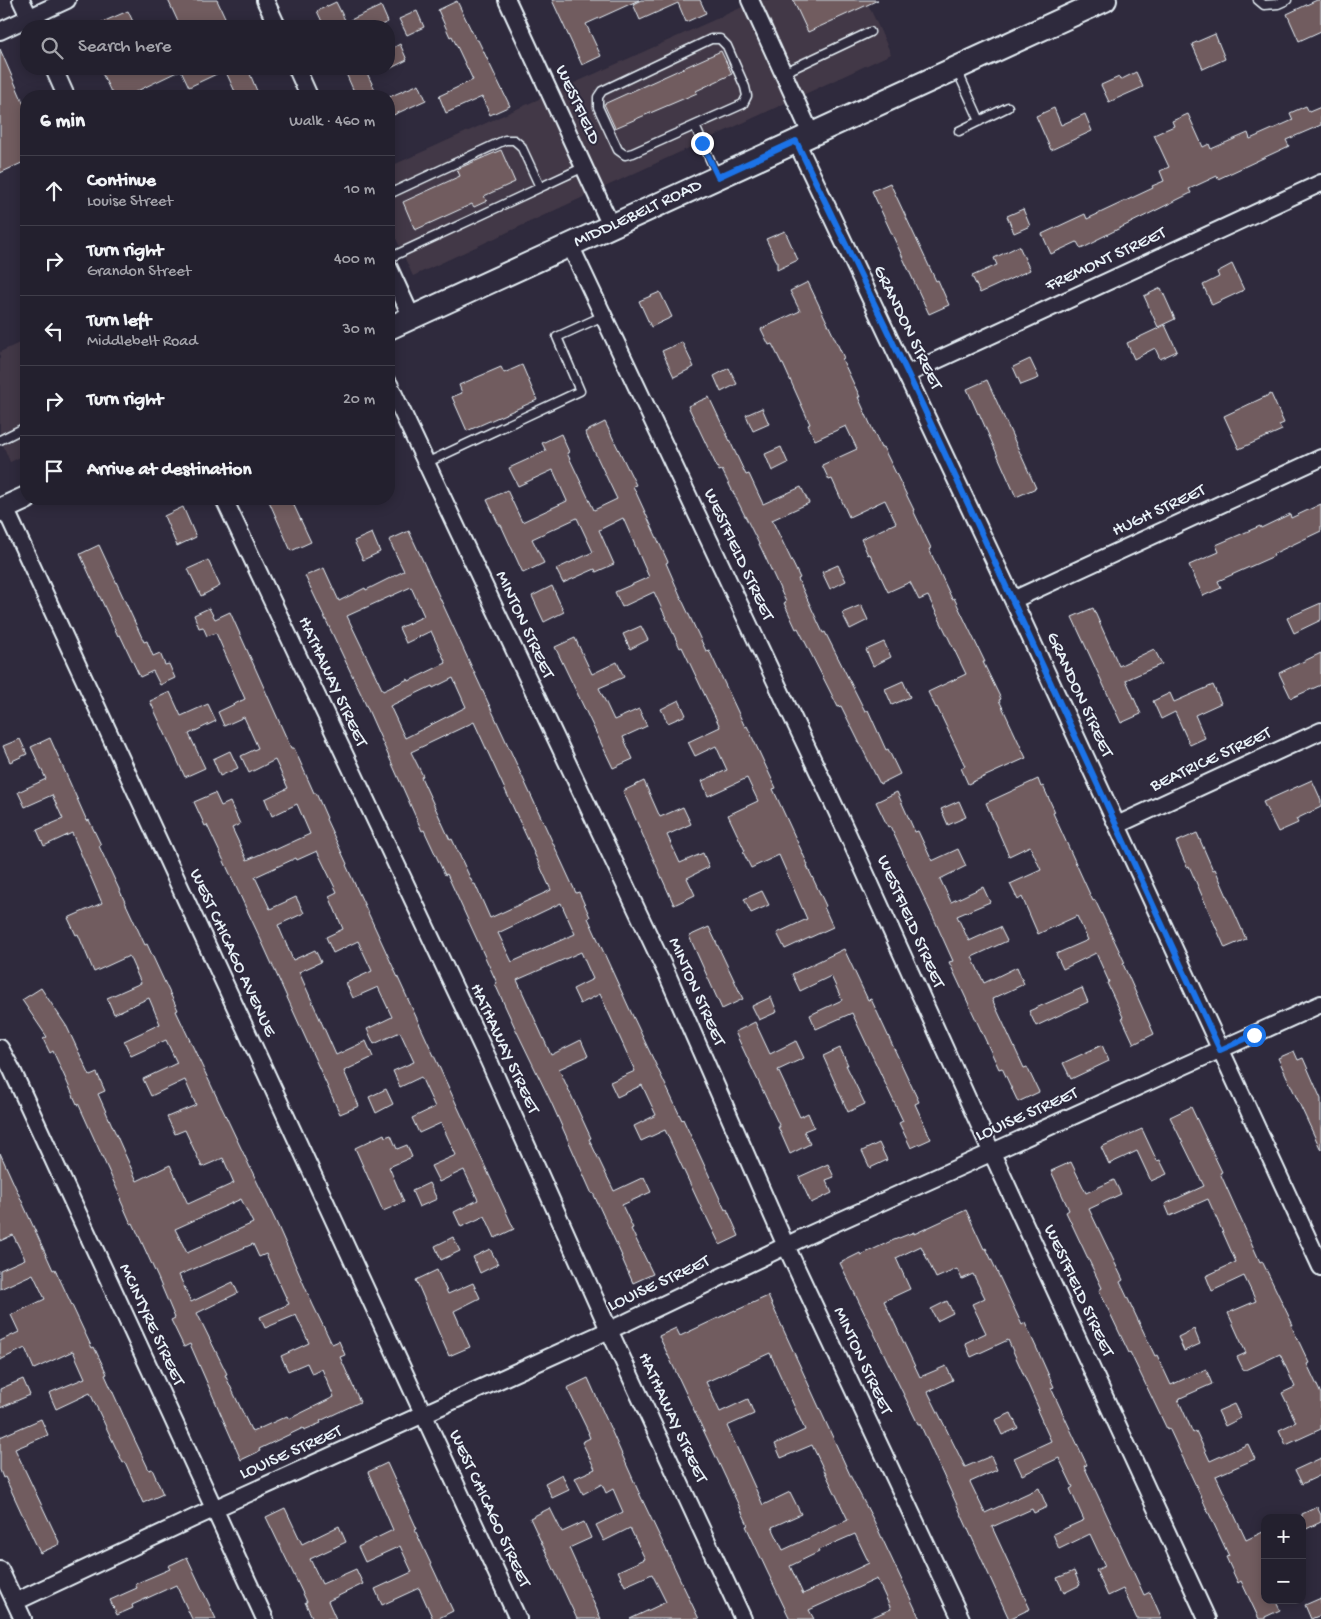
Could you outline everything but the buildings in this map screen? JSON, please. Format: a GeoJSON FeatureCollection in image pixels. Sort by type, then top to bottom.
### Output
{"type":"FeatureCollection","features":[{"type":"Feature","properties":{"kind":"main road","name":"MIDDLEBELT ROAD"},"geometry":{"type":"LineString","coordinates":[[395,325],[1105,0]]}},
{"type":"Feature","properties":{"kind":"main road"},"geometry":{"type":"LineString","coordinates":[[2,509],[20,501]]}},
{"type":"Feature","properties":{"kind":"street"},"geometry":{"type":"LineString","coordinates":[[21,0],[31,20]]}},
{"type":"Feature","properties":{"kind":"street"},"geometry":{"type":"LineString","coordinates":[[35,20],[66,0]]}},
{"type":"Feature","properties":{"kind":"street"},"geometry":{"type":"LineString","coordinates":[[265,0],[274,20]]}},
{"type":"Feature","properties":{"kind":"street","name":"WESTFIELD"},"geometry":{"type":"LineString","coordinates":[[507,0],[611,226]]}},
{"type":"Feature","properties":{"kind":"street","name":"GRANDON STREET"},"geometry":{"type":"LineString","coordinates":[[750,0],[783,72],[804,138],[908,374],[1321,1267]]}},
{"type":"Feature","properties":{"kind":"street"},"geometry":{"type":"LineString","coordinates":[[0,31],[20,25]]}},
{"type":"Feature","properties":{"kind":"street"},"geometry":{"type":"LineString","coordinates":[[57,75],[63,90]]}},
{"type":"Feature","properties":{"kind":"street"},"geometry":{"type":"LineString","coordinates":[[300,75],[307,90]]}},
{"type":"Feature","properties":{"kind":"street","name":"FREMONT STREET"},"geometry":{"type":"LineString","coordinates":[[908,374],[1321,182]]}},
{"type":"Feature","properties":{"kind":"street","name":"WESTFIELD STREET"},"geometry":{"type":"LineString","coordinates":[[570,245],[849,837],[992,1153],[1207,1619]]}},
{"type":"Feature","properties":{"kind":"street"},"geometry":{"type":"LineString","coordinates":[[395,281],[412,318]]}},
{"type":"Feature","properties":{"kind":"street","name":"MINTON STREET"},"geometry":{"type":"LineString","coordinates":[[395,397],[667,974],[786,1246],[961,1619]]}},
{"type":"Feature","properties":{"kind":"street","name":"HUGH STREET"},"geometry":{"type":"LineString","coordinates":[[1013,600],[1321,458]]}},
{"type":"Feature","properties":{"kind":"street","name":"HATHAWAY STREET"},"geometry":{"type":"LineString","coordinates":[[227,505],[489,1061],[609,1330],[743,1619]]}},
{"type":"Feature","properties":{"kind":"street","name":"WEST CHICAGO AVENUE"},"geometry":{"type":"LineString","coordinates":[[2,509],[424,1415]]}},
{"type":"Feature","properties":{"kind":"street","name":"BEATRICE STREET"},"geometry":{"type":"LineString","coordinates":[[1117,825],[1321,731]]}},
{"type":"Feature","properties":{"kind":"street","name":"LOUISE STREET"},"geometry":{"type":"LineString","coordinates":[[15,1602],[609,1330],[786,1246],[1321,1004]]}},
{"type":"Feature","properties":{"kind":"street","name":"MCINTYRE STREET"},"geometry":{"type":"LineString","coordinates":[[0,1048],[12,1070],[265,1619]]}},
{"type":"Feature","properties":{"kind":"street","name":"WEST CHICAGO STREET"},"geometry":{"type":"LineString","coordinates":[[424,1415],[518,1619]]}},
{"type":"Feature","properties":{"kind":"street"},"geometry":{"type":"LineString","coordinates":[[0,1570],[23,1619]]}},
{"type":"Feature","properties":{"kind":"lane"},"geometry":{"type":"LineString","coordinates":[[1258,0],[1264,5],[1278,4],[1287,0]]}},
{"type":"Feature","properties":{"kind":"lane"},"geometry":{"type":"LineString","coordinates":[[783,72],[870,32]]}},
{"type":"Feature","properties":{"kind":"lane"},"geometry":{"type":"LineString","coordinates":[[710,39],[720,39],[727,46],[747,96],[743,104],[695,126],[625,155],[618,150],[598,107],[598,97],[602,91],[710,39]]}},
{"type":"Feature","properties":{"kind":"lane"},"geometry":{"type":"LineString","coordinates":[[957,69],[980,121]]}},
{"type":"Feature","properties":{"kind":"lane"},"geometry":{"type":"LineString","coordinates":[[958,130],[1008,107]]}},
{"type":"Feature","properties":{"kind":"lane"},"geometry":{"type":"LineString","coordinates":[[695,126],[718,177]]}},
{"type":"Feature","properties":{"kind":"lane"},"geometry":{"type":"LineString","coordinates":[[395,191],[505,140],[514,140],[520,146],[540,187]]}},
{"type":"Feature","properties":{"kind":"lane"},"geometry":{"type":"LineString","coordinates":[[395,255],[584,167]]}},
{"type":"Feature","properties":{"kind":"lane"},"geometry":{"type":"LineString","coordinates":[[425,463],[580,391],[557,337],[604,316]]}},
{"type":"Feature","properties":{"kind":"lane"},"geometry":{"type":"LineString","coordinates":[[0,440],[20,430]]}},
{"type":"Feature","properties":{"kind":"shaded area"},"geometry":{"type":"Polygon","coordinates":[[[758,0],[866,0],[891,54],[413,276],[395,236],[395,164],[758,0]]]}},
{"type":"Feature","properties":{"kind":"shaded area"},"geometry":{"type":"Polygon","coordinates":[[[20,343],[20,457],[10,462],[0,437],[0,352],[20,343]]]}},
{"type":"Feature","properties":{"kind":"route"},"geometry":{"type":"LineString","coordinates":[[702,143],[718,177],[796,141],[908,374],[1220,1050],[1254,1035]]}}]}
